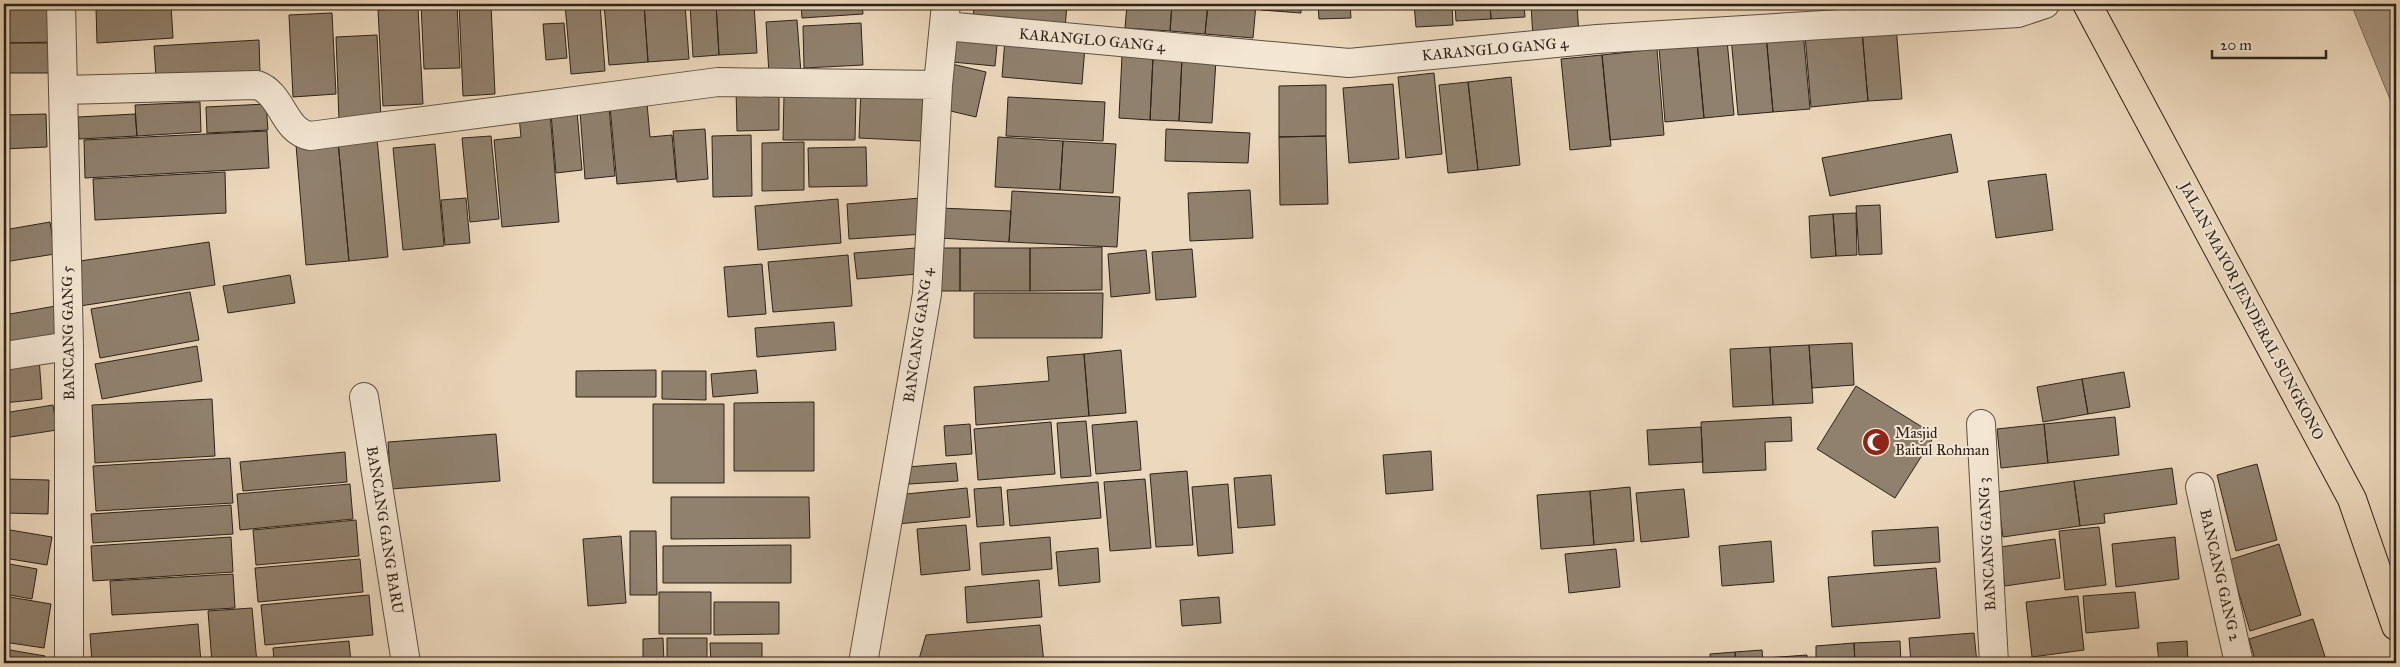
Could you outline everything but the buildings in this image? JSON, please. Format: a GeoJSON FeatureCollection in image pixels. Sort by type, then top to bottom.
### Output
{"type":"FeatureCollection","features":[{"type":"Feature","properties":{"kind":"main road","name":"JALAN MAYOR JENDERAL SUNGKONO"},"geometry":{"type":"LineString","coordinates":[[2087,4],[2352,499],[2396,626]]}},
{"type":"Feature","properties":{"kind":"street","name":"BANCANG GANG 5"},"geometry":{"type":"LineString","coordinates":[[61,4],[69,346],[69,663]]}},
{"type":"Feature","properties":{"kind":"street","name":"KARANGLO GANG 4"},"geometry":{"type":"LineString","coordinates":[[945,15],[1350,63],[1597,39],[2018,13],[2045,4]]}},
{"type":"Feature","properties":{"kind":"street","name":"BANCANG GANG 4"},"geometry":{"type":"LineString","coordinates":[[863,663],[927,294],[938,85],[945,15]]}},
{"type":"Feature","properties":{"kind":"street"},"geometry":{"type":"LineString","coordinates":[[62,90],[257,85],[270,92],[294,129],[301,134],[310,136],[718,82],[938,85]]}},
{"type":"Feature","properties":{"kind":"street"},"geometry":{"type":"LineString","coordinates":[[4,356],[69,346]]}},
{"type":"Feature","properties":{"kind":"street","name":"BANCANG GANG BARU"},"geometry":{"type":"LineString","coordinates":[[364,397],[406,663]]}},
{"type":"Feature","properties":{"kind":"street","name":"BANCANG GANG 3"},"geometry":{"type":"LineString","coordinates":[[1981,424],[1994,663]]}},
{"type":"Feature","properties":{"kind":"street","name":"BANCANG GANG 2"},"geometry":{"type":"LineString","coordinates":[[2200,487],[2240,663]]}},
{"type":"Feature","properties":{"kind":"shaded area"},"geometry":{"type":"Polygon","coordinates":[[[2351,4],[2396,4],[2396,114],[2351,4]]]}},
{"type":"Feature","properties":{"kind":"place","name":"Masjid Baitul Rohman"},"geometry":{"type":"Point","coordinates":[1876,442]}}]}
